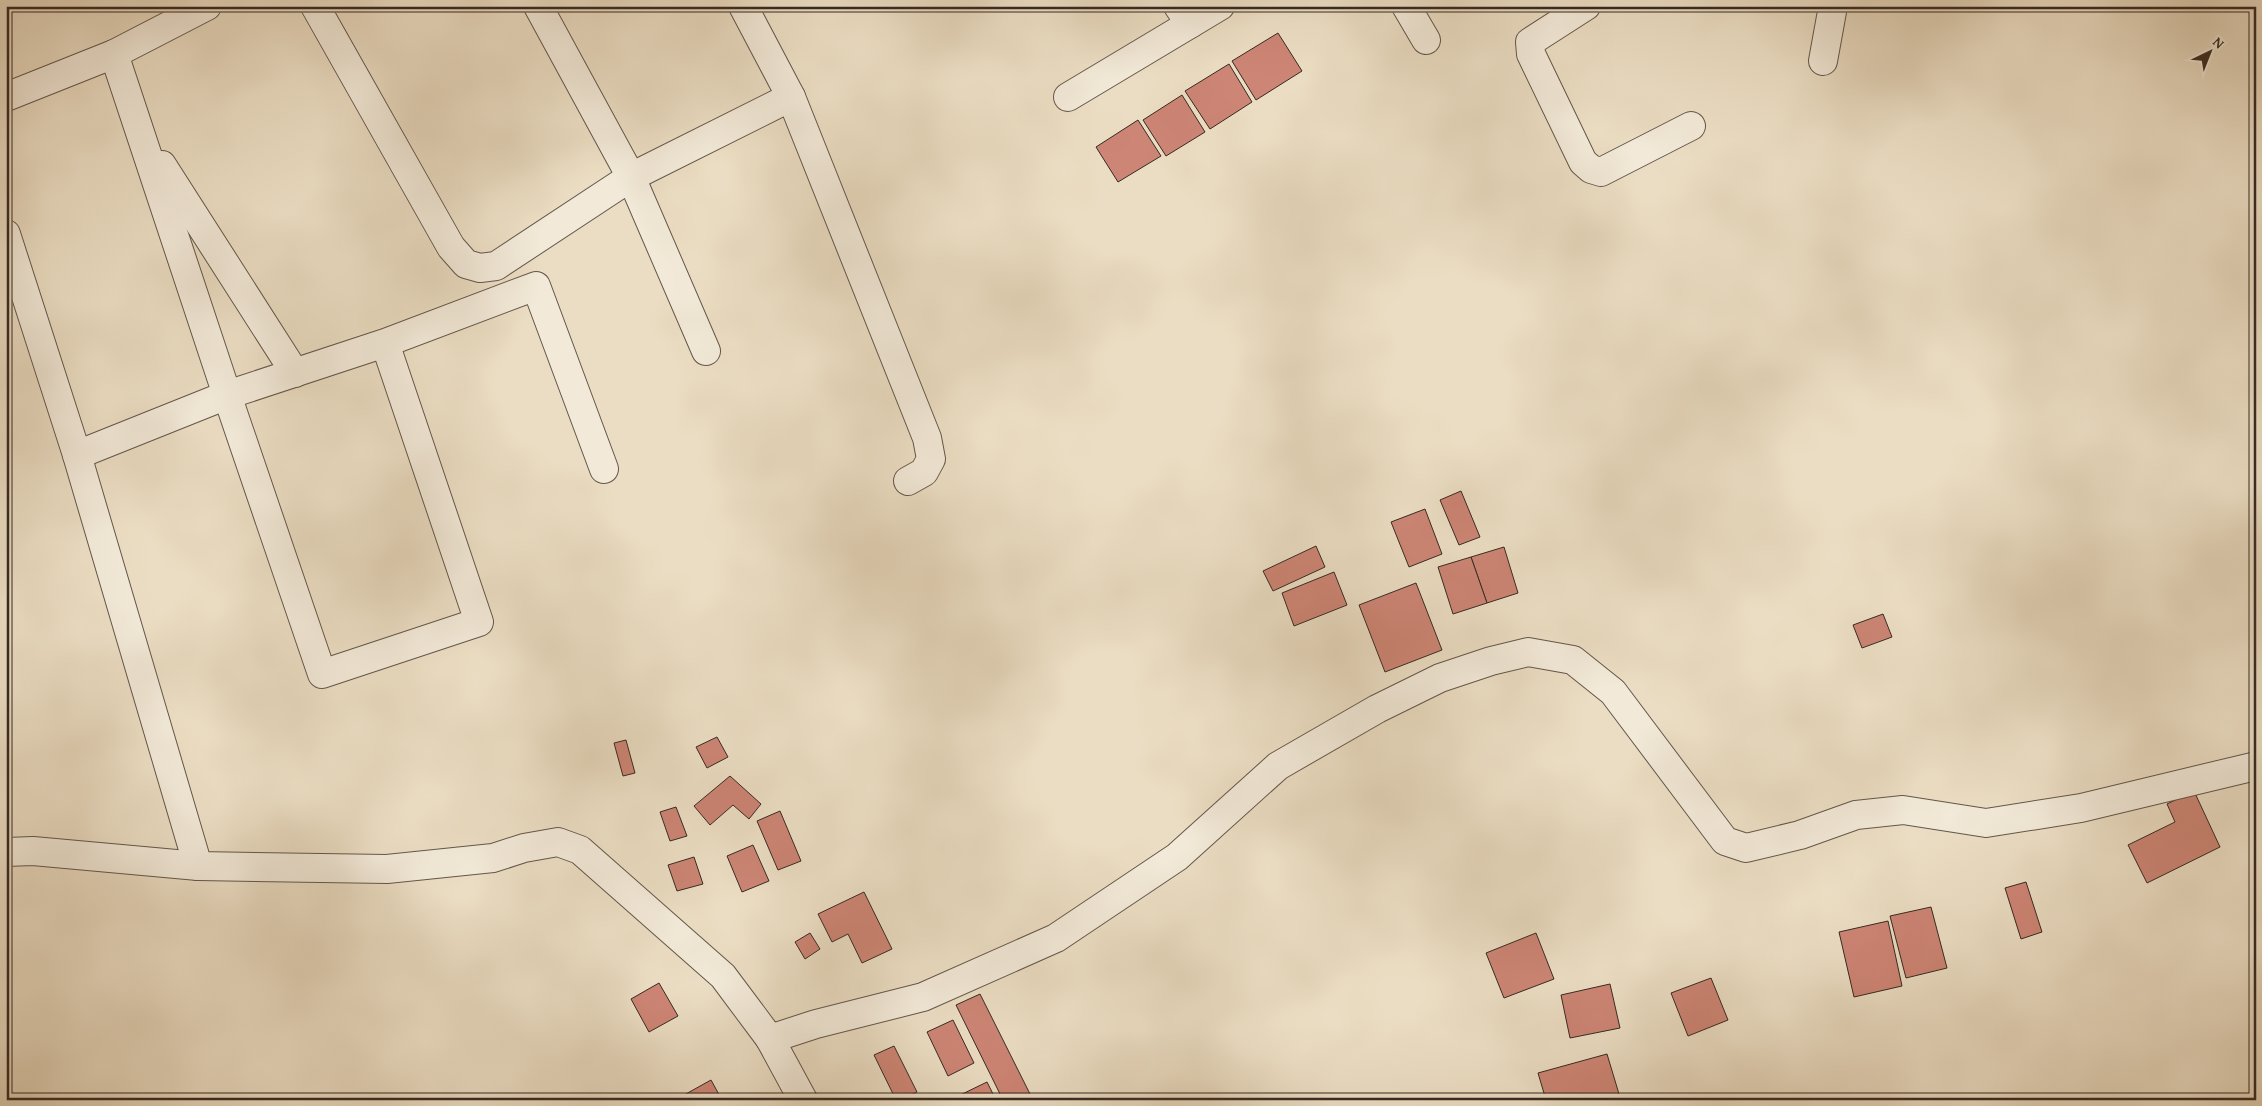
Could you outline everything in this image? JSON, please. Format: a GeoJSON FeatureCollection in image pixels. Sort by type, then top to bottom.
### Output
{"type":"FeatureCollection","features":[{"type":"Feature","properties":{"kind":"street"},"geometry":{"type":"LineString","coordinates":[[6,97],[114,54],[207,6]]}},
{"type":"Feature","properties":{"kind":"street"},"geometry":{"type":"LineString","coordinates":[[315,6],[451,247],[466,264],[480,268],[496,266],[520,252],[631,176],[791,97]]}},
{"type":"Feature","properties":{"kind":"street"},"geometry":{"type":"LineString","coordinates":[[538,6],[631,176],[706,351]]}},
{"type":"Feature","properties":{"kind":"street"},"geometry":{"type":"LineString","coordinates":[[743,6],[791,97],[927,438],[931,459],[924,472],[908,482]]}},
{"type":"Feature","properties":{"kind":"street"},"geometry":{"type":"LineString","coordinates":[[1068,96],[1184,15],[1220,6]]}},
{"type":"Feature","properties":{"kind":"street"},"geometry":{"type":"LineString","coordinates":[[1406,6],[1426,40]]}},
{"type":"Feature","properties":{"kind":"street"},"geometry":{"type":"LineString","coordinates":[[1586,6],[1530,42],[1531,54],[1583,162],[1591,169],[1601,172],[1692,126]]}},
{"type":"Feature","properties":{"kind":"street"},"geometry":{"type":"LineString","coordinates":[[1823,61],[1833,6]]}},
{"type":"Feature","properties":{"kind":"street"},"geometry":{"type":"LineString","coordinates":[[114,54],[227,396],[322,674],[479,622],[385,343]]}},
{"type":"Feature","properties":{"kind":"street"},"geometry":{"type":"LineString","coordinates":[[140,130],[295,373]]}},
{"type":"Feature","properties":{"kind":"street"},"geometry":{"type":"LineString","coordinates":[[6,234],[77,455],[198,866]]}},
{"type":"Feature","properties":{"kind":"street"},"geometry":{"type":"LineString","coordinates":[[77,455],[227,396],[385,343],[536,286],[604,468]]}},
{"type":"Feature","properties":{"kind":"street"},"geometry":{"type":"LineString","coordinates":[[770,1039],[816,1024],[923,997],[1056,938],[1177,857],[1278,766],[1376,709],[1440,678],[1490,660],[1528,652],[1573,660],[1614,692],[1725,841],[1746,848],[1785,839],[1856,815],[1903,810],[1986,823],[2081,808],[2256,766]]}},
{"type":"Feature","properties":{"kind":"street"},"geometry":{"type":"LineString","coordinates":[[6,852],[33,851],[198,866],[387,869],[493,858],[524,848],[558,842],[580,850],[723,976],[770,1039],[803,1100]]}},
{"type":"Feature","properties":{"kind":"building"},"geometry":{"type":"Polygon","coordinates":[[[1278,33],[1302,71],[1256,100],[1232,61],[1278,33]]]}},
{"type":"Feature","properties":{"kind":"building"},"geometry":{"type":"Polygon","coordinates":[[[1229,64],[1252,102],[1210,129],[1185,91],[1229,64]]]}},
{"type":"Feature","properties":{"kind":"building"},"geometry":{"type":"Polygon","coordinates":[[[1182,95],[1205,132],[1166,156],[1143,120],[1182,95]]]}},
{"type":"Feature","properties":{"kind":"building"},"geometry":{"type":"Polygon","coordinates":[[[1138,120],[1161,156],[1118,182],[1096,147],[1138,120]]]}},
{"type":"Feature","properties":{"kind":"building"},"geometry":{"type":"Polygon","coordinates":[[[1461,491],[1480,537],[1459,545],[1440,500],[1461,491]]]}},
{"type":"Feature","properties":{"kind":"building"},"geometry":{"type":"Polygon","coordinates":[[[1425,509],[1442,554],[1409,567],[1391,522],[1425,509]]]}},
{"type":"Feature","properties":{"kind":"building"},"geometry":{"type":"Polygon","coordinates":[[[1316,546],[1325,567],[1273,591],[1263,571],[1316,546]]]}},
{"type":"Feature","properties":{"kind":"building"},"geometry":{"type":"Polygon","coordinates":[[[1504,547],[1518,593],[1487,603],[1471,557],[1504,547]]]}},
{"type":"Feature","properties":{"kind":"building"},"geometry":{"type":"Polygon","coordinates":[[[1471,557],[1487,603],[1453,614],[1438,567],[1471,557]]]}},
{"type":"Feature","properties":{"kind":"building"},"geometry":{"type":"Polygon","coordinates":[[[1334,572],[1347,605],[1294,626],[1282,593],[1334,572]]]}},
{"type":"Feature","properties":{"kind":"building"},"geometry":{"type":"Polygon","coordinates":[[[1416,583],[1442,650],[1385,672],[1359,605],[1416,583]]]}},
{"type":"Feature","properties":{"kind":"building"},"geometry":{"type":"Polygon","coordinates":[[[1883,614],[1892,637],[1862,648],[1853,625],[1883,614]]]}},
{"type":"Feature","properties":{"kind":"building"},"geometry":{"type":"Polygon","coordinates":[[[717,737],[728,757],[707,768],[696,747],[717,737]]]}},
{"type":"Feature","properties":{"kind":"building"},"geometry":{"type":"Polygon","coordinates":[[[626,740],[635,773],[623,776],[614,743],[626,740]]]}},
{"type":"Feature","properties":{"kind":"building"},"geometry":{"type":"Polygon","coordinates":[[[730,776],[761,804],[749,819],[733,805],[710,825],[694,806],[730,776]]]}},
{"type":"Feature","properties":{"kind":"building"},"geometry":{"type":"Polygon","coordinates":[[[2194,791],[2220,847],[2147,883],[2128,845],[2175,822],[2167,804],[2194,791]]]}},
{"type":"Feature","properties":{"kind":"building"},"geometry":{"type":"Polygon","coordinates":[[[676,807],[687,836],[670,841],[660,812],[676,807]]]}},
{"type":"Feature","properties":{"kind":"building"},"geometry":{"type":"Polygon","coordinates":[[[780,811],[801,861],[778,870],[757,821],[780,811]]]}},
{"type":"Feature","properties":{"kind":"building"},"geometry":{"type":"Polygon","coordinates":[[[753,845],[769,881],[742,892],[727,856],[753,845]]]}},
{"type":"Feature","properties":{"kind":"building"},"geometry":{"type":"Polygon","coordinates":[[[694,857],[703,884],[677,891],[668,865],[694,857]]]}},
{"type":"Feature","properties":{"kind":"building"},"geometry":{"type":"Polygon","coordinates":[[[2026,882],[2042,932],[2021,939],[2005,888],[2026,882]]]}},
{"type":"Feature","properties":{"kind":"building"},"geometry":{"type":"Polygon","coordinates":[[[864,892],[892,949],[862,963],[848,934],[832,942],[818,914],[864,892]]]}},
{"type":"Feature","properties":{"kind":"building"},"geometry":{"type":"Polygon","coordinates":[[[1931,907],[1947,968],[1906,978],[1890,916],[1931,907]]]}},
{"type":"Feature","properties":{"kind":"building"},"geometry":{"type":"Polygon","coordinates":[[[1888,921],[1902,986],[1854,997],[1839,932],[1888,921]]]}},
{"type":"Feature","properties":{"kind":"building"},"geometry":{"type":"Polygon","coordinates":[[[810,933],[820,949],[805,959],[795,942],[810,933]]]}},
{"type":"Feature","properties":{"kind":"building"},"geometry":{"type":"Polygon","coordinates":[[[1536,933],[1554,979],[1504,998],[1486,953],[1536,933]]]}},
{"type":"Feature","properties":{"kind":"building"},"geometry":{"type":"Polygon","coordinates":[[[1711,978],[1728,1020],[1688,1036],[1671,993],[1711,978]]]}},
{"type":"Feature","properties":{"kind":"building"},"geometry":{"type":"Polygon","coordinates":[[[659,983],[678,1016],[649,1032],[631,999],[659,983]]]}},
{"type":"Feature","properties":{"kind":"building"},"geometry":{"type":"Polygon","coordinates":[[[1610,984],[1620,1028],[1570,1038],[1561,995],[1610,984]]]}},
{"type":"Feature","properties":{"kind":"building"},"geometry":{"type":"Polygon","coordinates":[[[980,994],[1031,1096],[1023,1100],[1003,1100],[956,1005],[980,994]]]}},
{"type":"Feature","properties":{"kind":"building"},"geometry":{"type":"Polygon","coordinates":[[[953,1020],[974,1063],[948,1076],[927,1032],[953,1020]]]}},
{"type":"Feature","properties":{"kind":"building"},"geometry":{"type":"Polygon","coordinates":[[[894,1046],[917,1092],[900,1100],[896,1100],[874,1055],[894,1046]]]}},
{"type":"Feature","properties":{"kind":"building"},"geometry":{"type":"Polygon","coordinates":[[[1607,1054],[1619,1094],[1600,1100],[1546,1100],[1538,1073],[1607,1054]]]}},
{"type":"Feature","properties":{"kind":"building"},"geometry":{"type":"Polygon","coordinates":[[[711,1080],[722,1100],[675,1100],[711,1080]]]}},
{"type":"Feature","properties":{"kind":"building"},"geometry":{"type":"Polygon","coordinates":[[[987,1082],[996,1100],[950,1100],[987,1082]]]}}]}
